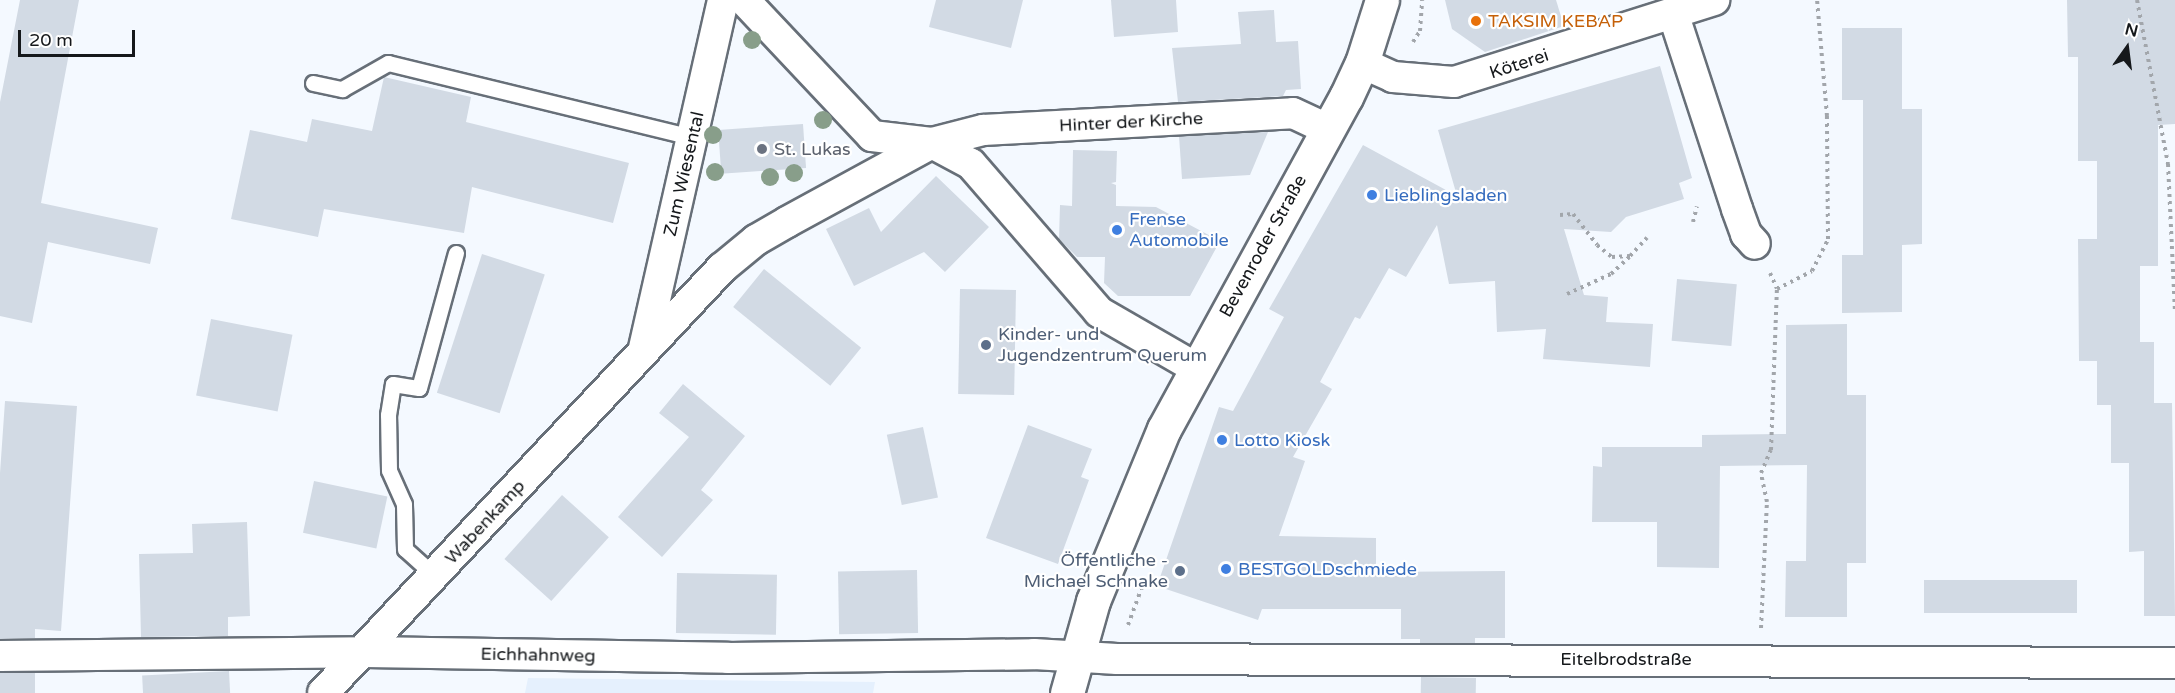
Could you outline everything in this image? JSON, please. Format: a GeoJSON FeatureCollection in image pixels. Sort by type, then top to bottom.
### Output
{"type":"FeatureCollection","features":[{"type":"Feature","properties":{"kind":"main road","name":"Bevenroder Straße"},"geometry":{"type":"LineString","coordinates":[[1067,693],[1076,656],[1138,486],[1196,368],[1362,63],[1382,0]]}},
{"type":"Feature","properties":{"kind":"street","name":"Zum Wiesental"},"geometry":{"type":"LineString","coordinates":[[644,348],[723,0]]}},
{"type":"Feature","properties":{"kind":"street"},"geometry":{"type":"LineString","coordinates":[[744,0],[872,136],[932,142],[971,164],[1099,312],[1196,368]]}},
{"type":"Feature","properties":{"kind":"street","name":"Köterei"},"geometry":{"type":"LineString","coordinates":[[1362,63],[1393,76],[1454,82],[1485,76],[1714,0]]}},
{"type":"Feature","properties":{"kind":"street"},"geometry":{"type":"LineString","coordinates":[[1673,13],[1746,234],[1755,244]]}},
{"type":"Feature","properties":{"kind":"street","name":"Hinter der Kirche"},"geometry":{"type":"LineString","coordinates":[[644,348],[722,268],[756,240],[932,142],[983,130],[1293,112],[1328,129]]}},
{"type":"Feature","properties":{"kind":"street","name":"Wabenkamp"},"geometry":{"type":"LineString","coordinates":[[323,693],[365,652],[644,348]]}},
{"type":"Feature","properties":{"kind":"street","name":"Eichhahnweg"},"geometry":{"type":"LineString","coordinates":[[0,656],[365,652],[728,658],[1076,656]]}},
{"type":"Feature","properties":{"kind":"street","name":"Eitelbrodstraße"},"geometry":{"type":"LineString","coordinates":[[1076,656],[1117,659],[1759,659],[2175,663]]}},
{"type":"Feature","properties":{"kind":"lane"},"geometry":{"type":"LineString","coordinates":[[314,83],[342,89],[388,63],[692,137]]}},
{"type":"Feature","properties":{"kind":"lane"},"geometry":{"type":"LineString","coordinates":[[435,576],[405,549],[404,504],[389,470],[388,415],[393,384],[419,388],[456,253]]}},
{"type":"Feature","properties":{"kind":"path"},"geometry":{"type":"LineString","coordinates":[[1759,659],[1767,502],[1761,473],[1771,450],[1777,289],[1812,271],[1828,239],[1827,116],[1817,0]]}},
{"type":"Feature","properties":{"kind":"path"},"geometry":{"type":"LineString","coordinates":[[2137,0],[2168,164],[2175,313]]}},
{"type":"Feature","properties":{"kind":"path"},"geometry":{"type":"LineString","coordinates":[[1560,215],[1573,214],[1604,253],[1612,257],[1630,256]]}},
{"type":"Feature","properties":{"kind":"path"},"geometry":{"type":"LineString","coordinates":[[1567,294],[1611,274],[1647,238]]}},
{"type":"Feature","properties":{"kind":"shaded area"},"geometry":{"type":"Polygon","coordinates":[[[528,678],[875,682],[873,693],[525,693],[528,678]]]}},
{"type":"Feature","properties":{"kind":"building"},"geometry":{"type":"Polygon","coordinates":[[[20,0],[79,0],[41,203],[158,228],[150,264],[48,242],[32,323],[0,316],[0,102],[20,0]]]}},
{"type":"Feature","properties":{"kind":"building"},"geometry":{"type":"Polygon","coordinates":[[[936,0],[1023,0],[1011,48],[929,27],[936,0]]]}},
{"type":"Feature","properties":{"kind":"building"},"geometry":{"type":"Polygon","coordinates":[[[1111,0],[1176,0],[1178,32],[1114,37],[1111,0]]]}},
{"type":"Feature","properties":{"kind":"building"},"geometry":{"type":"Polygon","coordinates":[[[1445,0],[1556,0],[1564,26],[1485,52],[1452,29],[1445,0]]]}},
{"type":"Feature","properties":{"kind":"building"},"geometry":{"type":"Polygon","coordinates":[[[2067,0],[2175,0],[2175,124],[2158,125],[2158,266],[2140,266],[2140,342],[2154,342],[2154,403],[2172,403],[2175,616],[2144,616],[2144,551],[2129,552],[2129,463],[2111,463],[2111,405],[2097,405],[2097,361],[2079,361],[2078,239],[2097,239],[2097,161],[2078,161],[2078,57],[2068,57],[2067,0]]]}},
{"type":"Feature","properties":{"kind":"building"},"geometry":{"type":"Polygon","coordinates":[[[1274,10],[1276,42],[1298,41],[1301,89],[1286,90],[1283,96],[1178,102],[1172,48],[1241,44],[1238,12],[1274,10]]]}},
{"type":"Feature","properties":{"kind":"building"},"geometry":{"type":"Polygon","coordinates":[[[1842,28],[1902,28],[1902,109],[1922,109],[1922,244],[1902,245],[1902,312],[1842,313],[1842,255],[1863,255],[1863,100],[1842,100],[1842,28]]]}},
{"type":"Feature","properties":{"kind":"building"},"geometry":{"type":"Polygon","coordinates":[[[1660,66],[1692,178],[1679,183],[1684,199],[1626,217],[1611,232],[1564,229],[1584,295],[1608,297],[1606,322],[1653,324],[1650,367],[1543,359],[1546,329],[1497,332],[1495,281],[1449,284],[1437,225],[1406,277],[1389,268],[1360,319],[1355,317],[1320,382],[1332,389],[1293,457],[1305,461],[1279,536],[1376,538],[1376,572],[1505,571],[1505,638],[1475,638],[1475,643],[1420,643],[1420,639],[1401,639],[1401,609],[1262,609],[1258,620],[1157,586],[1219,407],[1233,411],[1284,317],[1269,309],[1363,145],[1457,196],[1438,130],[1660,66]]]}},
{"type":"Feature","properties":{"kind":"building"},"geometry":{"type":"Polygon","coordinates":[[[384,77],[471,97],[466,122],[629,163],[613,223],[472,187],[464,233],[324,209],[318,237],[231,219],[250,130],[307,142],[312,119],[372,131],[384,77]]]}},
{"type":"Feature","properties":{"kind":"building","name":"St. Lukas"},"geometry":{"type":"Polygon","coordinates":[[[803,124],[806,168],[721,174],[718,130],[803,124]]]}},
{"type":"Feature","properties":{"kind":"building"},"geometry":{"type":"Polygon","coordinates":[[[1268,132],[1250,175],[1182,179],[1179,136],[1268,132]]]}},
{"type":"Feature","properties":{"kind":"building"},"geometry":{"type":"Polygon","coordinates":[[[1073,150],[1117,151],[1116,182],[1111,183],[1116,185],[1116,206],[1156,207],[1220,241],[1190,296],[1118,296],[1104,283],[1105,257],[1077,257],[1059,239],[1060,205],[1072,206],[1073,150]]]}},
{"type":"Feature","properties":{"kind":"building"},"geometry":{"type":"Polygon","coordinates":[[[936,176],[989,227],[945,272],[924,252],[854,286],[826,229],[869,208],[881,232],[936,176]]]}},
{"type":"Feature","properties":{"kind":"building"},"geometry":{"type":"Polygon","coordinates":[[[482,254],[545,274],[500,413],[437,393],[482,254]]]}},
{"type":"Feature","properties":{"kind":"building"},"geometry":{"type":"Polygon","coordinates":[[[764,269],[861,348],[830,386],[733,307],[764,269]]]}},
{"type":"Feature","properties":{"kind":"building"},"geometry":{"type":"Polygon","coordinates":[[[1677,279],[1737,284],[1731,346],[1672,341],[1677,279]]]}},
{"type":"Feature","properties":{"kind":"building"},"geometry":{"type":"Polygon","coordinates":[[[960,289],[1016,290],[1014,395],[958,394],[960,289]]]}},
{"type":"Feature","properties":{"kind":"building"},"geometry":{"type":"Polygon","coordinates":[[[211,319],[292,335],[278,411],[196,396],[211,319]]]}},
{"type":"Feature","properties":{"kind":"building"},"geometry":{"type":"Polygon","coordinates":[[[1847,324],[1847,395],[1866,395],[1866,563],[1847,563],[1847,617],[1785,617],[1786,561],[1806,561],[1807,465],[1720,466],[1719,568],[1657,567],[1657,522],[1592,522],[1593,466],[1602,467],[1602,447],[1702,447],[1702,435],[1786,434],[1786,325],[1847,324]]]}},
{"type":"Feature","properties":{"kind":"building"},"geometry":{"type":"Polygon","coordinates":[[[683,384],[745,436],[701,490],[713,500],[662,557],[618,517],[689,437],[659,413],[683,384]]]}},
{"type":"Feature","properties":{"kind":"building"},"geometry":{"type":"Polygon","coordinates":[[[5,401],[77,406],[61,631],[35,629],[35,638],[0,639],[0,473],[5,401]]]}},
{"type":"Feature","properties":{"kind":"building"},"geometry":{"type":"Polygon","coordinates":[[[1028,425],[1092,449],[1081,477],[1089,480],[1058,564],[986,538],[1028,425]]]}},
{"type":"Feature","properties":{"kind":"building"},"geometry":{"type":"Polygon","coordinates":[[[923,427],[938,497],[902,505],[887,435],[923,427]]]}},
{"type":"Feature","properties":{"kind":"building"},"geometry":{"type":"Polygon","coordinates":[[[314,481],[387,497],[376,548],[303,533],[314,481]]]}},
{"type":"Feature","properties":{"kind":"building"},"geometry":{"type":"Polygon","coordinates":[[[562,495],[609,537],[551,601],[504,559],[562,495]]]}},
{"type":"Feature","properties":{"kind":"building"},"geometry":{"type":"Polygon","coordinates":[[[247,522],[250,616],[228,617],[228,636],[141,637],[139,554],[193,553],[192,524],[247,522]]]}},
{"type":"Feature","properties":{"kind":"building"},"geometry":{"type":"Polygon","coordinates":[[[917,570],[918,633],[839,634],[838,571],[917,570]]]}},
{"type":"Feature","properties":{"kind":"building"},"geometry":{"type":"Polygon","coordinates":[[[677,573],[777,575],[776,635],[676,633],[677,573]]]}},
{"type":"Feature","properties":{"kind":"building"},"geometry":{"type":"Polygon","coordinates":[[[1924,580],[2077,580],[2077,613],[1924,613],[1924,580]]]}},
{"type":"Feature","properties":{"kind":"building"},"geometry":{"type":"Polygon","coordinates":[[[229,671],[230,693],[143,693],[142,676],[229,671]]]}},
{"type":"Feature","properties":{"kind":"building"},"geometry":{"type":"Polygon","coordinates":[[[0,673],[35,673],[35,693],[0,693],[0,673]]]}},
{"type":"Feature","properties":{"kind":"building"},"geometry":{"type":"Polygon","coordinates":[[[1421,677],[1476,678],[1476,693],[1421,693],[1421,677]]]}},
{"type":"Feature","properties":{"kind":"place","name":"TAKSIM KEBAP"},"geometry":{"type":"Point","coordinates":[1476,21]}},
{"type":"Feature","properties":{"kind":"place","name":"St. Lukas"},"geometry":{"type":"Point","coordinates":[762,149]}},
{"type":"Feature","properties":{"kind":"place","name":"Lieblingsladen"},"geometry":{"type":"Point","coordinates":[1372,195]}},
{"type":"Feature","properties":{"kind":"place","name":"Frense Automobile"},"geometry":{"type":"Point","coordinates":[1117,230]}},
{"type":"Feature","properties":{"kind":"place","name":"Kinder- und Jugendzentrum Querum"},"geometry":{"type":"Point","coordinates":[986,345]}},
{"type":"Feature","properties":{"kind":"place","name":"Lotto Kiosk"},"geometry":{"type":"Point","coordinates":[1222,440]}},
{"type":"Feature","properties":{"kind":"place","name":"BESTGOLDschmiede"},"geometry":{"type":"Point","coordinates":[1226,569]}},
{"type":"Feature","properties":{"kind":"place","name":"Öffentliche - Michael Schnake"},"geometry":{"type":"Point","coordinates":[1180,571]}}]}
